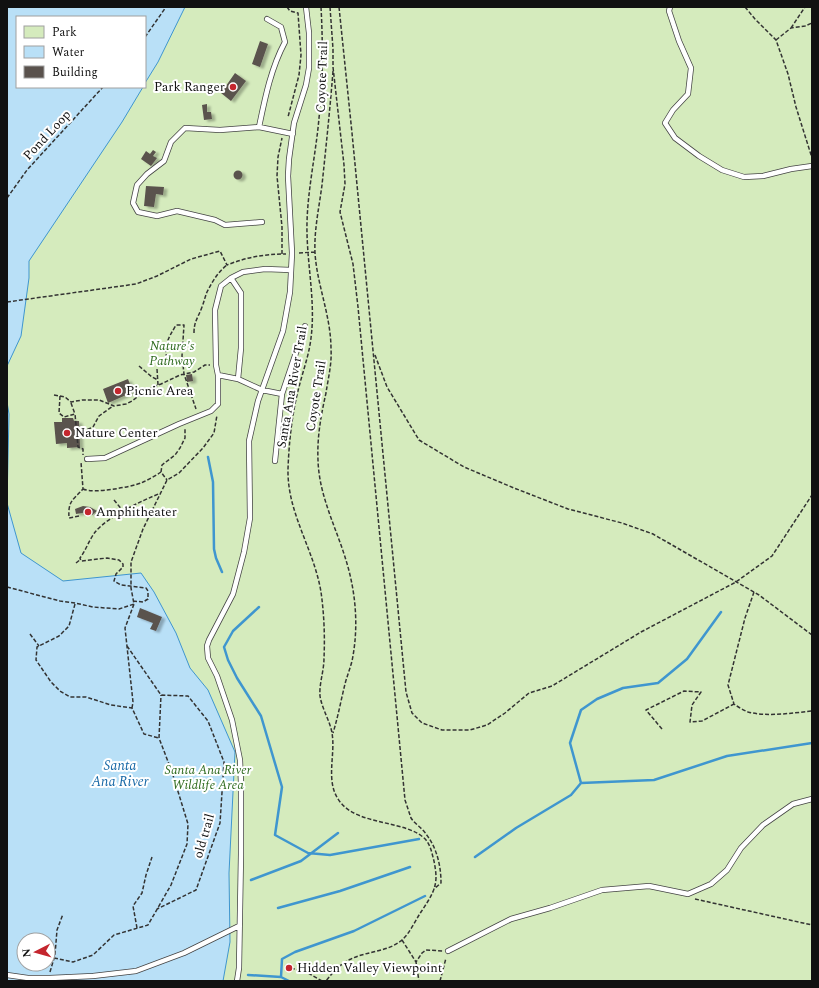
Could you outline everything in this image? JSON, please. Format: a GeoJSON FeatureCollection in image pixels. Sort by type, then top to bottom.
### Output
{"type":"FeatureCollection","features":[{"type":"Feature","properties":{"kind":"lane"},"geometry":{"type":"LineString","coordinates":[[302,7],[306,13]]}},
{"type":"Feature","properties":{"kind":"lane"},"geometry":{"type":"LineString","coordinates":[[236,981],[239,968],[241,854],[240,760],[232,720],[217,676],[208,658],[207,646],[234,594],[244,552],[250,518],[249,441],[258,401],[283,332],[290,292],[292,253],[288,176],[293,134],[309,68],[310,53],[306,7]]}},
{"type":"Feature","properties":{"kind":"lane"},"geometry":{"type":"LineString","coordinates":[[670,7],[669,11],[679,41],[691,68],[688,94],[673,110],[666,122],[675,138],[722,170],[744,177],[763,176],[791,169],[812,166]]}},
{"type":"Feature","properties":{"kind":"lane"},"geometry":{"type":"LineString","coordinates":[[259,127],[268,86],[279,52],[285,42],[281,27],[267,19]]}},
{"type":"Feature","properties":{"kind":"lane"},"geometry":{"type":"LineString","coordinates":[[262,222],[225,225],[215,220],[176,211],[157,216],[138,212],[133,203],[137,185],[147,174],[164,161],[171,142],[185,128],[220,130],[259,127],[293,134]]}},
{"type":"Feature","properties":{"kind":"lane"},"geometry":{"type":"LineString","coordinates":[[87,459],[106,458],[198,415],[211,411],[218,404],[215,310],[222,286],[231,278],[243,272],[264,269],[291,270]]}},
{"type":"Feature","properties":{"kind":"lane"},"geometry":{"type":"LineString","coordinates":[[231,278],[242,293],[241,348],[238,379]]}},
{"type":"Feature","properties":{"kind":"lane"},"geometry":{"type":"LineString","coordinates":[[275,462],[282,394],[305,326]]}},
{"type":"Feature","properties":{"kind":"lane"},"geometry":{"type":"LineString","coordinates":[[218,375],[238,379],[262,390],[282,394]]}},
{"type":"Feature","properties":{"kind":"lane"},"geometry":{"type":"LineString","coordinates":[[448,951],[511,918],[550,908],[602,890],[649,886],[688,894],[711,884],[727,870],[741,848],[763,825],[793,804],[812,799]]}},
{"type":"Feature","properties":{"kind":"lane"},"geometry":{"type":"LineString","coordinates":[[7,975],[50,980],[136,971],[184,953],[239,926]]}},
{"type":"Feature","properties":{"kind":"lane"},"geometry":{"type":"LineString","coordinates":[[101,974],[102,981]]}},
{"type":"Feature","properties":{"kind":"path"},"geometry":{"type":"LineString","coordinates":[[146,36],[166,7]]}},
{"type":"Feature","properties":{"kind":"path"},"geometry":{"type":"LineString","coordinates":[[287,7],[290,11],[298,13]]}},
{"type":"Feature","properties":{"kind":"path","name":"Santa Ana River Trail"},"geometry":{"type":"LineString","coordinates":[[320,7],[322,85],[318,132],[308,206],[307,252],[313,319],[311,340],[295,406],[288,472],[292,504],[313,560],[321,592],[325,637],[320,694],[332,735]]}},
{"type":"Feature","properties":{"kind":"path","name":"Coyote Trail"},"geometry":{"type":"LineString","coordinates":[[330,7],[333,67],[330,111],[316,229],[315,252],[317,269],[328,317],[331,350],[330,372],[318,435],[318,460],[319,480],[324,501],[345,558],[354,597],[356,616],[352,662],[332,735]]}},
{"type":"Feature","properties":{"kind":"path"},"geometry":{"type":"LineString","coordinates":[[339,7],[406,692],[412,712],[422,723],[442,730],[470,730],[487,725],[505,714],[529,693],[552,686],[641,632],[736,582],[772,556],[812,495]]}},
{"type":"Feature","properties":{"kind":"path"},"geometry":{"type":"LineString","coordinates":[[745,7],[776,40],[788,74],[796,107],[812,158]]}},
{"type":"Feature","properties":{"kind":"path"},"geometry":{"type":"LineString","coordinates":[[776,40],[791,28],[805,7]]}},
{"type":"Feature","properties":{"kind":"path"},"geometry":{"type":"LineString","coordinates":[[791,28],[805,26],[812,23]]}},
{"type":"Feature","properties":{"kind":"path"},"geometry":{"type":"LineString","coordinates":[[326,981],[348,960],[388,948],[402,940],[434,889],[441,883],[441,869],[433,845],[426,834],[412,819],[405,800],[358,307],[353,264],[340,212],[345,184],[333,67]]}},
{"type":"Feature","properties":{"kind":"path","name":"Pond Loop"},"geometry":{"type":"LineString","coordinates":[[7,198],[27,170],[102,88]]}},
{"type":"Feature","properties":{"kind":"path"},"geometry":{"type":"LineString","coordinates":[[7,302],[136,284],[157,276],[191,259],[220,251],[227,264]]}},
{"type":"Feature","properties":{"kind":"path"},"geometry":{"type":"LineString","coordinates":[[194,333],[196,318],[202,307],[206,293],[220,271],[227,264],[244,258],[262,255],[315,252]]}},
{"type":"Feature","properties":{"kind":"path"},"geometry":{"type":"LineString","coordinates":[[183,362],[167,360],[165,349],[176,325],[184,325],[184,374],[198,415]]}},
{"type":"Feature","properties":{"kind":"path"},"geometry":{"type":"LineString","coordinates":[[373,352],[387,388],[419,440],[464,467],[568,510],[622,523],[653,534],[754,592],[812,635]]}},
{"type":"Feature","properties":{"kind":"path"},"geometry":{"type":"LineString","coordinates":[[76,433],[93,428],[99,416],[114,406],[126,404],[132,401],[148,389],[184,374],[194,372],[205,365],[216,365]]}},
{"type":"Feature","properties":{"kind":"path"},"geometry":{"type":"LineString","coordinates":[[139,366],[158,380]]}},
{"type":"Feature","properties":{"kind":"path"},"geometry":{"type":"LineString","coordinates":[[157,369],[158,385]]}},
{"type":"Feature","properties":{"kind":"path"},"geometry":{"type":"LineString","coordinates":[[54,395],[65,397],[71,402],[75,414],[78,447],[83,449],[81,461],[83,489],[70,502],[69,510],[69,518],[79,516]]}},
{"type":"Feature","properties":{"kind":"path"},"geometry":{"type":"LineString","coordinates":[[60,396],[59,414],[64,417],[75,414]]}},
{"type":"Feature","properties":{"kind":"path"},"geometry":{"type":"LineString","coordinates":[[71,402],[82,400],[99,400],[114,406]]}},
{"type":"Feature","properties":{"kind":"path"},"geometry":{"type":"LineString","coordinates":[[159,738],[144,734],[132,708],[133,702],[125,628],[134,602],[131,586],[131,562],[143,529],[167,480],[179,474],[203,448],[214,433],[218,404]]}},
{"type":"Feature","properties":{"kind":"path"},"geometry":{"type":"LineString","coordinates":[[167,480],[161,472],[162,465],[175,455],[185,438],[185,430],[179,424]]}},
{"type":"Feature","properties":{"kind":"path"},"geometry":{"type":"LineString","coordinates":[[83,489],[87,491],[108,490],[141,483],[161,472]]}},
{"type":"Feature","properties":{"kind":"path"},"geometry":{"type":"LineString","coordinates":[[76,563],[81,559],[95,531],[106,521],[151,496],[161,493]]}},
{"type":"Feature","properties":{"kind":"path"},"geometry":{"type":"LineString","coordinates":[[114,500],[123,511]]}},
{"type":"Feature","properties":{"kind":"path"},"geometry":{"type":"LineString","coordinates":[[7,587],[60,602],[75,603],[93,607],[119,609],[134,602],[144,602],[148,599],[148,591],[146,588],[114,582],[116,574],[123,567],[123,564],[119,560],[107,558],[81,561],[81,559]]}},
{"type":"Feature","properties":{"kind":"path"},"geometry":{"type":"LineString","coordinates":[[754,592],[745,618],[728,685],[734,704],[748,712],[759,713],[786,714],[812,711]]}},
{"type":"Feature","properties":{"kind":"path"},"geometry":{"type":"LineString","coordinates":[[75,603],[69,626],[59,636],[37,647],[36,660],[51,682],[60,691],[70,697],[86,697],[111,705],[132,708]]}},
{"type":"Feature","properties":{"kind":"path"},"geometry":{"type":"LineString","coordinates":[[30,634],[39,646]]}},
{"type":"Feature","properties":{"kind":"path"},"geometry":{"type":"LineString","coordinates":[[56,958],[73,962],[93,955],[114,935],[148,925],[171,885],[187,844],[188,824],[172,772],[159,738],[161,695],[127,646]]}},
{"type":"Feature","properties":{"kind":"path"},"geometry":{"type":"LineString","coordinates":[[662,729],[646,710],[684,691],[701,692],[692,705],[690,722],[702,721],[734,704]]}},
{"type":"Feature","properties":{"kind":"path","name":"old trail"},"geometry":{"type":"LineString","coordinates":[[157,909],[196,890],[220,823],[224,762],[208,721],[188,696],[161,695]]}},
{"type":"Feature","properties":{"kind":"path"},"geometry":{"type":"LineString","coordinates":[[332,735],[332,783],[333,790],[339,801],[354,814],[407,830],[424,838],[428,842],[435,867],[436,877],[434,889]]}},
{"type":"Feature","properties":{"kind":"path"},"geometry":{"type":"LineString","coordinates":[[137,928],[133,906],[142,893],[146,874],[152,857]]}},
{"type":"Feature","properties":{"kind":"path"},"geometry":{"type":"LineString","coordinates":[[688,894],[694,899],[812,926]]}},
{"type":"Feature","properties":{"kind":"path"},"geometry":{"type":"LineString","coordinates":[[56,939],[57,930],[63,914]]}},
{"type":"Feature","properties":{"kind":"path"},"geometry":{"type":"LineString","coordinates":[[402,940],[416,962],[419,981]]}},
{"type":"Feature","properties":{"kind":"path"},"geometry":{"type":"LineString","coordinates":[[416,962],[426,950],[448,951],[440,981]]}},
{"type":"Feature","properties":{"kind":"path"},"geometry":{"type":"LineString","coordinates":[[291,968],[308,973],[322,981]]}},
{"type":"Feature","properties":{"kind":"green space"},"geometry":{"type":"Polygon","coordinates":[[[7,7],[812,7],[812,981],[7,981],[7,7]]]}},
{"type":"Feature","properties":{"kind":"water"},"geometry":{"type":"Polygon","coordinates":[[[7,7],[185,7],[158,62],[146,81],[146,16],[16,16],[16,88],[142,88],[122,122],[29,261],[29,278],[21,336],[7,366],[7,7]]]}},
{"type":"Feature","properties":{"kind":"water"},"geometry":{"type":"Polygon","coordinates":[[[7,402],[9,414],[7,503],[7,402]]]}},
{"type":"Feature","properties":{"kind":"water","name":"Santa Ana River"},"geometry":{"type":"Polygon","coordinates":[[[7,503],[21,553],[63,581],[141,573],[154,592],[176,633],[190,668],[208,690],[235,752],[229,873],[230,942],[223,981],[7,981],[7,503]]]}},
{"type":"Feature","properties":{"kind":"building"},"geometry":{"type":"Polygon","coordinates":[[[260,41],[268,44],[260,67],[252,64],[260,41]]]}},
{"type":"Feature","properties":{"kind":"building","name":"Park Ranger"},"geometry":{"type":"Polygon","coordinates":[[[235,73],[246,81],[231,101],[221,93],[235,73]]]}},
{"type":"Feature","properties":{"kind":"building"},"geometry":{"type":"Polygon","coordinates":[[[207,104],[207,112],[211,112],[212,119],[204,120],[202,105],[207,104]]]}},
{"type":"Feature","properties":{"kind":"building"},"geometry":{"type":"Polygon","coordinates":[[[153,150],[156,152],[153,156],[157,158],[151,166],[141,159],[146,151],[150,154],[153,150]]]}},
{"type":"Feature","properties":{"kind":"building"},"geometry":{"type":"Polygon","coordinates":[[[236,171],[240,171],[242,175],[240,179],[236,179],[234,177],[234,173],[236,171]]]}},
{"type":"Feature","properties":{"kind":"building"},"geometry":{"type":"Polygon","coordinates":[[[146,186],[164,187],[163,195],[156,194],[154,207],[144,206],[146,186]]]}},
{"type":"Feature","properties":{"kind":"building"},"geometry":{"type":"Polygon","coordinates":[[[192,374],[193,381],[187,382],[186,375],[192,374]]]}},
{"type":"Feature","properties":{"kind":"building","name":"Picnic Area"},"geometry":{"type":"Polygon","coordinates":[[[128,379],[133,392],[108,403],[103,389],[128,379]]]}},
{"type":"Feature","properties":{"kind":"building","name":"Nature Center"},"geometry":{"type":"Polygon","coordinates":[[[62,418],[73,418],[74,421],[79,421],[80,447],[67,448],[67,443],[56,444],[54,422],[62,422],[62,418]]]}},
{"type":"Feature","properties":{"kind":"building"},"geometry":{"type":"Polygon","coordinates":[[[83,506],[90,507],[97,511],[92,515],[88,512],[76,514],[75,509],[83,506]]]}},
{"type":"Feature","properties":{"kind":"building"},"geometry":{"type":"Polygon","coordinates":[[[140,608],[162,617],[156,631],[150,629],[153,623],[137,617],[140,608]]]}},
{"type":"Feature","properties":{"kind":"waterway"},"geometry":{"type":"LineString","coordinates":[[208,457],[213,482],[214,549],[222,572]]}},
{"type":"Feature","properties":{"kind":"waterway"},"geometry":{"type":"LineString","coordinates":[[259,607],[233,631],[224,647],[228,660],[237,678],[261,716],[282,787],[275,835],[308,853],[330,855],[419,839]]}},
{"type":"Feature","properties":{"kind":"waterway"},"geometry":{"type":"LineString","coordinates":[[581,783],[570,743],[581,710],[597,699],[623,688],[658,683],[687,659],[721,612]]}},
{"type":"Feature","properties":{"kind":"waterway"},"geometry":{"type":"LineString","coordinates":[[475,857],[516,828],[571,795],[581,783],[654,780],[727,756],[812,743]]}},
{"type":"Feature","properties":{"kind":"waterway"},"geometry":{"type":"LineString","coordinates":[[251,880],[301,861],[338,833]]}},
{"type":"Feature","properties":{"kind":"waterway"},"geometry":{"type":"LineString","coordinates":[[278,908],[340,891],[410,867]]}},
{"type":"Feature","properties":{"kind":"waterway"},"geometry":{"type":"LineString","coordinates":[[281,977],[282,959],[295,952],[354,931],[425,896]]}},
{"type":"Feature","properties":{"kind":"waterway"},"geometry":{"type":"LineString","coordinates":[[248,975],[281,977],[289,981]]}},
{"type":"Feature","properties":{"kind":"place","name":"Park Ranger"},"geometry":{"type":"Point","coordinates":[233,87]}},
{"type":"Feature","properties":{"kind":"place","name":"Picnic Area"},"geometry":{"type":"Point","coordinates":[118,391]}},
{"type":"Feature","properties":{"kind":"place","name":"Nature Center"},"geometry":{"type":"Point","coordinates":[67,433]}},
{"type":"Feature","properties":{"kind":"place","name":"Amphitheater"},"geometry":{"type":"Point","coordinates":[88,512]}},
{"type":"Feature","properties":{"kind":"place","name":"Hidden Valley Viewpoint"},"geometry":{"type":"Point","coordinates":[289,968]}},
{"type":"Feature","properties":{"kind":"park label","name":"Nature's Pathway"},"geometry":{"type":"Point","coordinates":[172,354]}},
{"type":"Feature","properties":{"kind":"park label","name":"Santa Ana River Wildlife Area"},"geometry":{"type":"Point","coordinates":[208,778]}}]}
